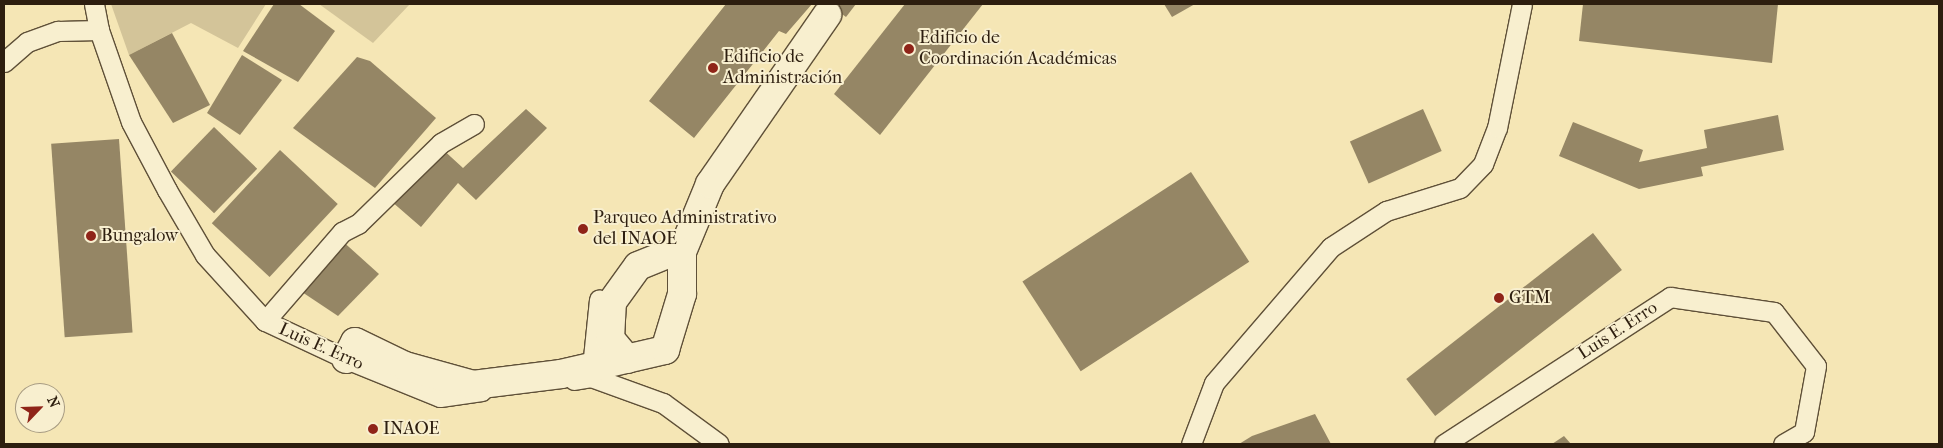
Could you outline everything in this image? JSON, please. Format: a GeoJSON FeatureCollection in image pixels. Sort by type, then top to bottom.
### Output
{"type":"FeatureCollection","features":[{"type":"Feature","properties":{"kind":"street"},"geometry":{"type":"LineString","coordinates":[[346,359],[355,342],[405,366],[473,385],[524,381],[591,371],[627,359],[665,350],[682,294],[682,252],[710,184],[827,15]]}},
{"type":"Feature","properties":{"kind":"street"},"geometry":{"type":"LineString","coordinates":[[627,359],[610,340],[612,302],[638,266],[672,252],[682,252]]}},
{"type":"Feature","properties":{"kind":"lane","name":"Luis E. Erro"},"geometry":{"type":"LineString","coordinates":[[94,4],[99,30],[131,122],[167,190],[205,255],[265,321],[346,359]]}},
{"type":"Feature","properties":{"kind":"lane"},"geometry":{"type":"LineString","coordinates":[[1191,444],[1214,383],[1331,247],[1386,211],[1460,188],[1483,164],[1496,128],[1522,4]]}},
{"type":"Feature","properties":{"kind":"lane"},"geometry":{"type":"LineString","coordinates":[[4,62],[27,42],[58,31],[99,30]]}},
{"type":"Feature","properties":{"kind":"lane"},"geometry":{"type":"LineString","coordinates":[[265,321],[342,232],[358,224],[441,143],[474,124]]}},
{"type":"Feature","properties":{"kind":"lane","name":"Luis E. Erro"},"geometry":{"type":"LineString","coordinates":[[1444,444],[1670,297],[1774,312],[1816,366],[1804,432],[1783,444]]}},
{"type":"Feature","properties":{"kind":"lane"},"geometry":{"type":"LineString","coordinates":[[599,299],[591,371],[663,403],[719,444]]}},
{"type":"Feature","properties":{"kind":"shaded area"},"geometry":{"type":"Polygon","coordinates":[[[111,4],[266,4],[238,48],[191,23],[129,55],[111,4]]]}},
{"type":"Feature","properties":{"kind":"shaded area"},"geometry":{"type":"Polygon","coordinates":[[[319,4],[410,4],[373,43],[319,4]]]}},
{"type":"Feature","properties":{"kind":"building"},"geometry":{"type":"Polygon","coordinates":[[[274,4],[299,4],[335,31],[298,82],[243,51],[274,4]]]}},
{"type":"Feature","properties":{"kind":"building","name":"Edificio de Administración"},"geometry":{"type":"Polygon","coordinates":[[[726,4],[812,4],[786,34],[779,31],[694,138],[649,101],[726,4]]]}},
{"type":"Feature","properties":{"kind":"building","name":"Edificio de Administración"},"geometry":{"type":"Polygon","coordinates":[[[828,4],[856,4],[846,17],[828,4]]]}},
{"type":"Feature","properties":{"kind":"building","name":"Edificio de Coordinación Académicas"},"geometry":{"type":"Polygon","coordinates":[[[905,4],[983,4],[880,135],[834,94],[905,4]]]}},
{"type":"Feature","properties":{"kind":"building"},"geometry":{"type":"Polygon","coordinates":[[[1164,4],[1195,4],[1172,17],[1164,4]]]}},
{"type":"Feature","properties":{"kind":"building"},"geometry":{"type":"Polygon","coordinates":[[[1583,4],[1778,4],[1772,63],[1579,41],[1583,4]]]}},
{"type":"Feature","properties":{"kind":"building"},"geometry":{"type":"Polygon","coordinates":[[[172,33],[210,105],[173,123],[129,55],[172,33]]]}},
{"type":"Feature","properties":{"kind":"building"},"geometry":{"type":"Polygon","coordinates":[[[242,55],[282,80],[240,135],[207,113],[242,55]]]}},
{"type":"Feature","properties":{"kind":"building"},"geometry":{"type":"Polygon","coordinates":[[[357,57],[370,61],[436,118],[375,188],[293,128],[357,57]]]}},
{"type":"Feature","properties":{"kind":"building"},"geometry":{"type":"Polygon","coordinates":[[[526,109],[547,128],[476,200],[458,183],[421,227],[391,201],[439,146],[463,168],[526,109]]]}},
{"type":"Feature","properties":{"kind":"building"},"geometry":{"type":"Polygon","coordinates":[[[1423,109],[1442,151],[1369,184],[1350,142],[1423,109]]]}},
{"type":"Feature","properties":{"kind":"building"},"geometry":{"type":"Polygon","coordinates":[[[1778,115],[1784,150],[1701,167],[1703,176],[1639,189],[1559,156],[1573,122],[1643,150],[1639,162],[1707,148],[1704,130],[1778,115]]]}},
{"type":"Feature","properties":{"kind":"building"},"geometry":{"type":"Polygon","coordinates":[[[214,127],[257,169],[214,213],[171,172],[214,127]]]}},
{"type":"Feature","properties":{"kind":"building","name":"Bungalow"},"geometry":{"type":"Polygon","coordinates":[[[119,139],[133,333],[65,337],[51,144],[119,139]]]}},
{"type":"Feature","properties":{"kind":"building"},"geometry":{"type":"Polygon","coordinates":[[[280,150],[338,204],[270,277],[212,223],[280,150]]]}},
{"type":"Feature","properties":{"kind":"building"},"geometry":{"type":"Polygon","coordinates":[[[1191,172],[1249,262],[1081,371],[1022,281],[1191,172]]]}},
{"type":"Feature","properties":{"kind":"building"},"geometry":{"type":"Polygon","coordinates":[[[1593,233],[1622,270],[1435,416],[1406,379],[1593,233]]]}},
{"type":"Feature","properties":{"kind":"building"},"geometry":{"type":"Polygon","coordinates":[[[339,238],[379,274],[338,316],[296,288],[339,238]]]}},
{"type":"Feature","properties":{"kind":"building"},"geometry":{"type":"Polygon","coordinates":[[[1315,414],[1331,444],[1239,444],[1252,436],[1315,414]]]}},
{"type":"Feature","properties":{"kind":"building"},"geometry":{"type":"Polygon","coordinates":[[[1564,436],[1571,444],[1552,444],[1564,436]]]}},
{"type":"Feature","properties":{"kind":"place","name":"Edificio de Coordinación Académicas"},"geometry":{"type":"Point","coordinates":[909,49]}},
{"type":"Feature","properties":{"kind":"place","name":"Edificio de Administración"},"geometry":{"type":"Point","coordinates":[713,68]}},
{"type":"Feature","properties":{"kind":"place","name":"Parqueo Administrativo del INAOE"},"geometry":{"type":"Point","coordinates":[583,229]}},
{"type":"Feature","properties":{"kind":"place","name":"Bungalow"},"geometry":{"type":"Point","coordinates":[91,236]}},
{"type":"Feature","properties":{"kind":"place","name":"GTM"},"geometry":{"type":"Point","coordinates":[1499,298]}},
{"type":"Feature","properties":{"kind":"place","name":"INAOE"},"geometry":{"type":"Point","coordinates":[373,429]}}]}
